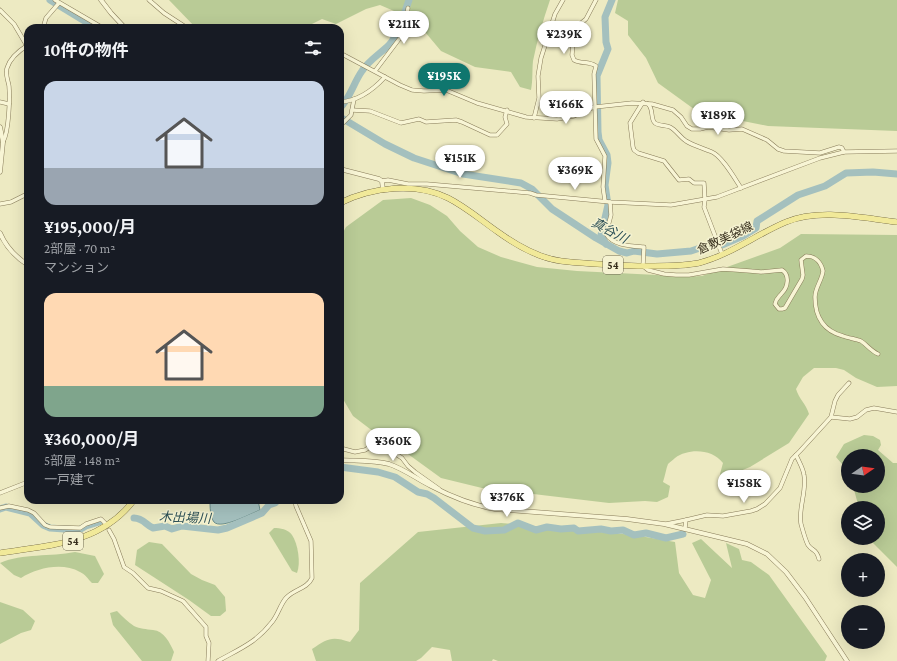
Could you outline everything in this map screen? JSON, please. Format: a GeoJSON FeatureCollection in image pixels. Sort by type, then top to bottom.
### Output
{"type":"FeatureCollection","features":[{"type":"Feature","properties":{"kind":"main road","name":"倉敷美袋線"},"geometry":{"type":"LineString","coordinates":[[344,202],[383,190],[421,189],[448,198],[516,245],[539,255],[559,261],[643,263],[679,266],[700,262],[788,221],[802,217],[835,215],[897,222]]}},
{"type":"Feature","properties":{"kind":"main road","name":"54"},"geometry":{"type":"LineString","coordinates":[[0,553],[60,544],[90,535],[110,524],[131,504]]}},
{"type":"Feature","properties":{"kind":"street"},"geometry":{"type":"LineString","coordinates":[[55,0],[97,24]]}},
{"type":"Feature","properties":{"kind":"street"},"geometry":{"type":"LineString","coordinates":[[101,0],[121,24]]}},
{"type":"Feature","properties":{"kind":"street"},"geometry":{"type":"LineString","coordinates":[[149,0],[164,13],[181,24]]}},
{"type":"Feature","properties":{"kind":"street"},"geometry":{"type":"LineString","coordinates":[[534,118],[539,98],[538,76],[541,58],[555,14],[563,0]]}},
{"type":"Feature","properties":{"kind":"street"},"geometry":{"type":"LineString","coordinates":[[596,0],[586,19],[580,24],[573,42],[572,50],[574,60],[596,66],[594,74],[597,107],[596,139],[606,156],[603,187],[608,202],[610,215],[606,234],[608,237],[618,244],[644,247],[643,263],[648,270],[664,274],[689,275],[723,270],[750,270],[761,272],[782,270],[785,272],[787,279],[782,293],[775,300],[775,304],[782,310],[787,306],[802,279],[801,260],[806,256],[812,257],[818,260],[823,271],[815,296],[818,314],[823,325],[839,335],[860,340],[870,350],[878,354]]}},
{"type":"Feature","properties":{"kind":"street"},"geometry":{"type":"LineString","coordinates":[[44,24],[46,18],[59,3]]}},
{"type":"Feature","properties":{"kind":"street"},"geometry":{"type":"LineString","coordinates":[[375,71],[400,38],[404,30],[408,8]]}},
{"type":"Feature","properties":{"kind":"street"},"geometry":{"type":"LineString","coordinates":[[0,10],[14,24],[24,40]]}},
{"type":"Feature","properties":{"kind":"street"},"geometry":{"type":"LineString","coordinates":[[3,142],[7,136],[9,104],[9,85],[6,73],[7,67],[12,59],[24,48]]}},
{"type":"Feature","properties":{"kind":"street"},"geometry":{"type":"LineString","coordinates":[[344,55],[412,90],[446,90],[477,103],[507,110],[526,117],[557,119],[574,116],[588,109],[597,107],[646,103],[673,110],[681,116],[692,129],[708,127],[742,130],[768,140],[778,149],[784,151],[820,153],[839,147],[842,148],[844,152]]}},
{"type":"Feature","properties":{"kind":"street"},"geometry":{"type":"LineString","coordinates":[[344,101],[354,99],[372,89],[386,77]]}},
{"type":"Feature","properties":{"kind":"street"},"geometry":{"type":"LineString","coordinates":[[344,121],[351,115],[354,99]]}},
{"type":"Feature","properties":{"kind":"street"},"geometry":{"type":"LineString","coordinates":[[0,102],[9,104]]}},
{"type":"Feature","properties":{"kind":"street"},"geometry":{"type":"LineString","coordinates":[[646,103],[651,107],[654,123],[671,127],[687,141],[712,152],[728,169],[741,188]]}},
{"type":"Feature","properties":{"kind":"street"},"geometry":{"type":"LineString","coordinates":[[646,103],[630,123],[634,150],[638,153],[664,161],[679,180],[689,179],[694,183],[704,183],[704,207],[721,252]]}},
{"type":"Feature","properties":{"kind":"street"},"geometry":{"type":"LineString","coordinates":[[352,110],[370,112],[401,123],[419,119],[426,122],[456,120],[490,135],[497,135],[505,128],[507,124],[505,117],[507,110]]}},
{"type":"Feature","properties":{"kind":"street"},"geometry":{"type":"LineString","coordinates":[[0,127],[3,142],[0,172]]}},
{"type":"Feature","properties":{"kind":"street"},"geometry":{"type":"LineString","coordinates":[[344,170],[382,181],[388,180],[408,184],[427,184],[608,202],[671,205],[717,197],[820,158],[844,152],[897,151]]}},
{"type":"Feature","properties":{"kind":"street"},"geometry":{"type":"LineString","coordinates":[[382,181],[383,190]]}},
{"type":"Feature","properties":{"kind":"street"},"geometry":{"type":"LineString","coordinates":[[0,204],[12,202],[24,195]]}},
{"type":"Feature","properties":{"kind":"street"},"geometry":{"type":"LineString","coordinates":[[0,233],[7,247],[14,255],[24,261]]}},
{"type":"Feature","properties":{"kind":"street"},"geometry":{"type":"LineString","coordinates":[[664,524],[707,515],[723,516],[757,509],[765,504],[780,488],[792,459],[831,417],[835,401],[841,391],[849,383]]}},
{"type":"Feature","properties":{"kind":"street"},"geometry":{"type":"LineString","coordinates":[[831,417],[850,419],[857,417],[866,410],[874,408],[897,412]]}},
{"type":"Feature","properties":{"kind":"street"},"geometry":{"type":"LineString","coordinates":[[344,449],[355,452],[365,450],[375,444],[380,444],[402,458],[415,472],[434,484],[444,493]]}},
{"type":"Feature","properties":{"kind":"street"},"geometry":{"type":"LineString","coordinates":[[796,455],[803,471],[805,486],[800,517],[801,524],[809,546],[817,552],[819,559]]}},
{"type":"Feature","properties":{"kind":"street"},"geometry":{"type":"LineString","coordinates":[[344,460],[390,464],[400,468],[444,493],[468,503],[495,509],[627,519],[664,524],[748,544],[767,554],[786,572],[846,661]]}},
{"type":"Feature","properties":{"kind":"street"},"geometry":{"type":"LineString","coordinates":[[0,493],[24,484]]}},
{"type":"Feature","properties":{"kind":"street"},"geometry":{"type":"LineString","coordinates":[[218,661],[244,647],[262,634],[276,617],[281,605],[287,597],[310,582],[312,578],[311,541],[296,504]]}},
{"type":"Feature","properties":{"kind":"street"},"geometry":{"type":"LineString","coordinates":[[0,508],[9,506],[28,510],[34,513],[45,525],[50,527],[80,528],[86,524],[101,519],[105,523]]}},
{"type":"Feature","properties":{"kind":"street"},"geometry":{"type":"LineString","coordinates":[[685,528],[686,520]]}},
{"type":"Feature","properties":{"kind":"street"},"geometry":{"type":"LineString","coordinates":[[109,530],[114,539],[124,567],[134,573],[148,588],[161,591],[182,601],[206,627],[205,630],[209,643],[208,661]]}},
{"type":"Feature","properties":{"kind":"green space"},"geometry":{"type":"Polygon","coordinates":[[[169,0],[550,0],[540,30],[533,61],[531,90],[520,87],[511,72],[475,67],[441,51],[415,20],[380,5],[366,9],[336,24],[322,19],[312,24],[192,24],[169,0]]]}},
{"type":"Feature","properties":{"kind":"green space"},"geometry":{"type":"Polygon","coordinates":[[[618,0],[897,0],[897,131],[768,126],[698,112],[658,83],[646,58],[628,35],[628,21],[615,13],[618,0]]]}},
{"type":"Feature","properties":{"kind":"green space"},"geometry":{"type":"Polygon","coordinates":[[[411,198],[430,205],[447,216],[460,231],[478,247],[501,257],[537,267],[577,271],[679,277],[702,276],[780,248],[801,234],[897,235],[897,386],[877,387],[856,378],[844,370],[836,368],[814,368],[803,377],[796,389],[809,414],[789,443],[750,467],[723,478],[720,474],[723,463],[713,455],[693,451],[681,455],[668,464],[663,482],[670,486],[668,497],[657,502],[645,501],[609,503],[482,488],[441,478],[401,449],[391,435],[374,432],[353,416],[344,401],[344,231],[346,227],[383,200],[411,198]]]}},
{"type":"Feature","properties":{"kind":"green space"},"geometry":{"type":"Polygon","coordinates":[[[864,435],[873,436],[880,440],[881,445],[879,449],[841,449],[841,463],[836,457],[844,444],[864,435]]]}},
{"type":"Feature","properties":{"kind":"green space"},"geometry":{"type":"Polygon","coordinates":[[[885,456],[893,463],[897,463],[897,567],[885,555],[885,553],[883,553],[875,545],[885,545],[885,501],[857,501],[855,493],[885,493],[885,456]]]}},
{"type":"Feature","properties":{"kind":"green space"},"geometry":{"type":"Polygon","coordinates":[[[501,523],[634,535],[675,542],[679,573],[693,595],[705,598],[711,580],[692,543],[701,539],[732,568],[726,543],[739,549],[742,560],[751,562],[769,575],[827,656],[825,661],[498,661],[493,659],[492,661],[452,661],[450,650],[432,647],[416,661],[316,661],[312,649],[322,642],[330,639],[339,639],[350,642],[359,630],[360,583],[418,532],[501,523]]]}},
{"type":"Feature","properties":{"kind":"green space"},"geometry":{"type":"Polygon","coordinates":[[[274,528],[286,530],[292,535],[299,559],[297,573],[292,571],[269,533],[274,528]]]}},
{"type":"Feature","properties":{"kind":"green space"},"geometry":{"type":"Polygon","coordinates":[[[149,542],[162,544],[191,574],[215,585],[225,597],[226,611],[220,616],[211,616],[135,565],[137,550],[149,542]]]}},
{"type":"Feature","properties":{"kind":"green space"},"geometry":{"type":"Polygon","coordinates":[[[75,552],[95,556],[104,574],[98,583],[92,583],[82,573],[65,567],[34,571],[21,578],[14,575],[0,563],[27,556],[75,552]]]}},
{"type":"Feature","properties":{"kind":"green space"},"geometry":{"type":"Polygon","coordinates":[[[0,602],[23,610],[35,621],[31,630],[21,633],[0,644],[0,602]]]}},
{"type":"Feature","properties":{"kind":"green space"},"geometry":{"type":"Polygon","coordinates":[[[117,611],[134,626],[157,631],[163,635],[174,652],[171,661],[142,661],[113,625],[110,613],[117,611]]]}},
{"type":"Feature","properties":{"kind":"water"},"geometry":{"type":"Polygon","coordinates":[[[210,504],[259,504],[260,510],[230,523],[223,524],[214,522],[210,511],[210,504]]]}},
{"type":"Feature","properties":{"kind":"waterway","name":"真谷川"},"geometry":{"type":"LineString","coordinates":[[50,0],[89,24]]}},
{"type":"Feature","properties":{"kind":"waterway"},"geometry":{"type":"LineString","coordinates":[[344,103],[365,67],[393,40],[401,24],[409,0]]}},
{"type":"Feature","properties":{"kind":"waterway"},"geometry":{"type":"LineString","coordinates":[[606,244],[601,235],[608,205],[605,185],[608,163],[607,155],[599,140],[597,76],[608,49],[606,42],[605,17],[612,0]]}},
{"type":"Feature","properties":{"kind":"waterway","name":"真谷川"},"geometry":{"type":"LineString","coordinates":[[344,119],[385,144],[414,158],[463,174],[521,183],[532,189],[552,209],[596,238],[619,251],[627,253],[634,251],[657,254],[691,251],[715,243],[722,245],[743,236],[756,228],[757,221],[798,195],[825,186],[846,173],[873,172],[897,174]]}},
{"type":"Feature","properties":{"kind":"waterway","name":"木出場川"},"geometry":{"type":"LineString","coordinates":[[344,468],[378,472],[395,477],[418,492],[427,494],[434,498],[473,528],[485,531],[504,530],[518,523],[536,530],[547,527],[561,529],[574,528],[578,531],[601,529],[611,531],[623,530],[634,535],[646,533],[666,538],[683,534]]}},
{"type":"Feature","properties":{"kind":"waterway","name":"木出場川"},"geometry":{"type":"LineString","coordinates":[[134,518],[140,519],[153,528],[165,526],[172,529],[182,526],[218,530],[227,528],[262,513],[269,505],[272,504]]}},
{"type":"Feature","properties":{"kind":"waterway","name":"木出場川"},"geometry":{"type":"LineString","coordinates":[[0,509],[6,507],[30,513],[43,525],[50,528],[79,530],[99,522]]}}]}
